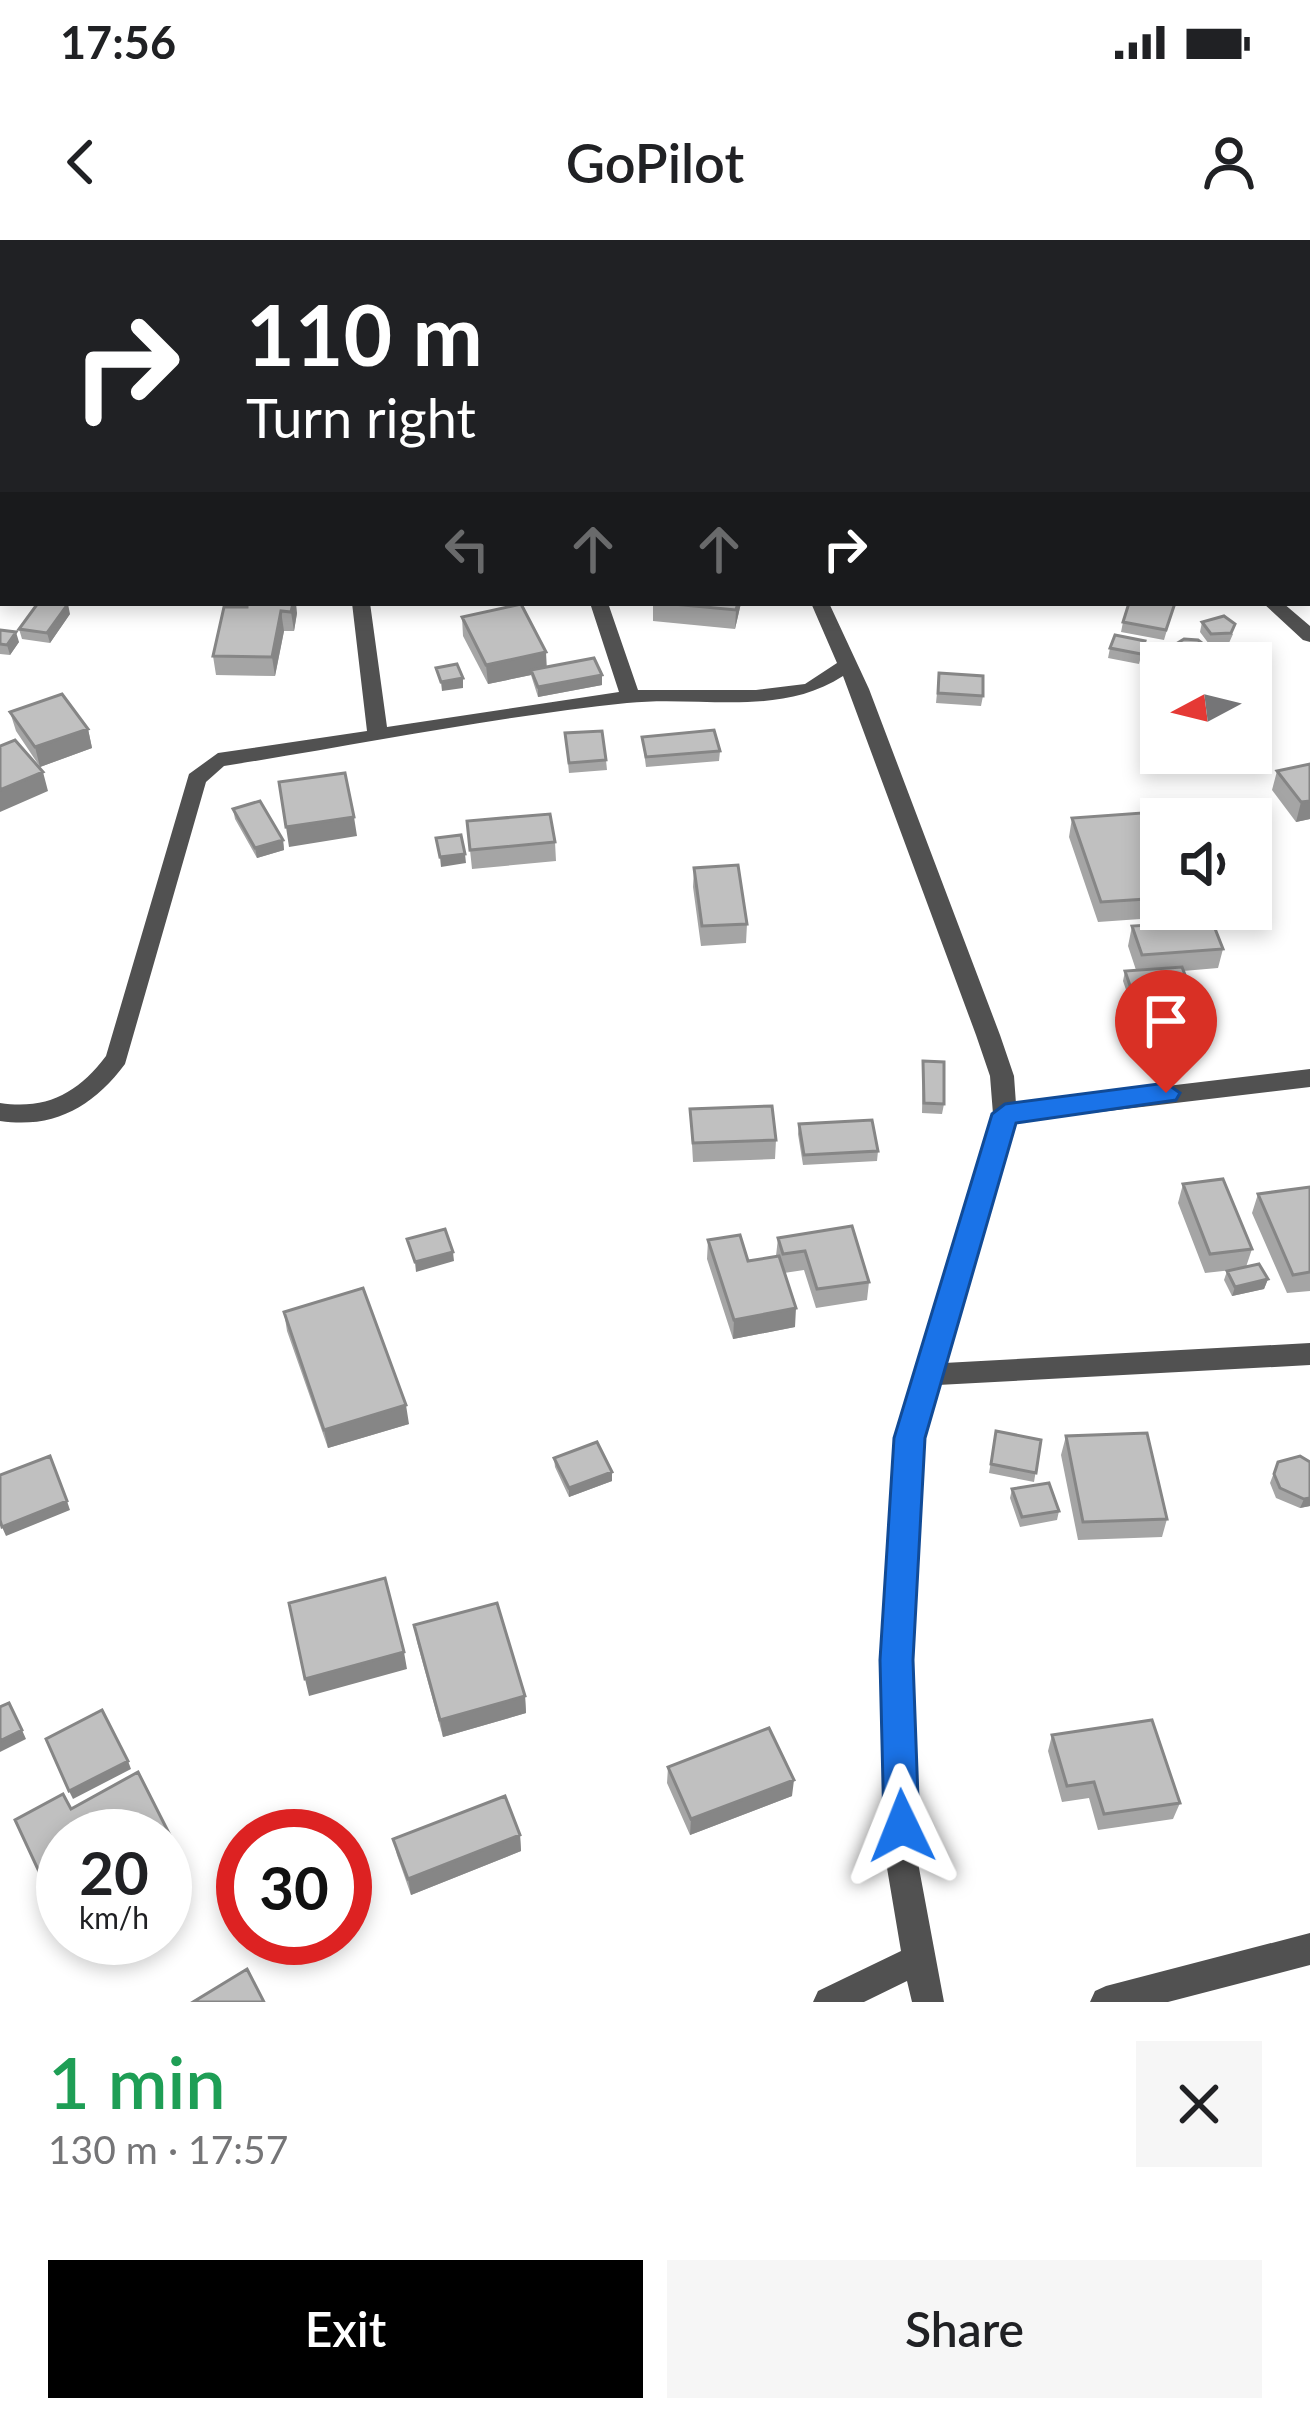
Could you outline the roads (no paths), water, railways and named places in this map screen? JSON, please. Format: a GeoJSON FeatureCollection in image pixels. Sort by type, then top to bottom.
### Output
{"type":"FeatureCollection","features":[{"type":"Feature","properties":{"kind":"street"},"geometry":{"type":"LineString","coordinates":[[361,606],[377,732]]}},
{"type":"Feature","properties":{"kind":"street"},"geometry":{"type":"LineString","coordinates":[[600,606],[630,696]]}},
{"type":"Feature","properties":{"kind":"street"},"geometry":{"type":"LineString","coordinates":[[821,606],[988,1035],[1002,1076],[1005,1114],[909,1438],[897,1660],[903,1868],[928,2002]]}},
{"type":"Feature","properties":{"kind":"street"},"geometry":{"type":"LineString","coordinates":[[1275,606],[1310,636]]}},
{"type":"Feature","properties":{"kind":"street"},"geometry":{"type":"LineString","coordinates":[[0,1112],[23,1118],[68,1106],[96,1089],[117,1058],[202,770],[237,754],[630,696],[756,696],[810,689],[848,665]]}},
{"type":"Feature","properties":{"kind":"street"},"geometry":{"type":"LineString","coordinates":[[1005,1114],[1310,1078]]}},
{"type":"Feature","properties":{"kind":"street"},"geometry":{"type":"LineString","coordinates":[[931,1375],[1310,1354]]}},
{"type":"Feature","properties":{"kind":"street"},"geometry":{"type":"LineString","coordinates":[[1106,2002],[1310,1949]]}},
{"type":"Feature","properties":{"kind":"street"},"geometry":{"type":"LineString","coordinates":[[829,2002],[918,1959]]}}]}
